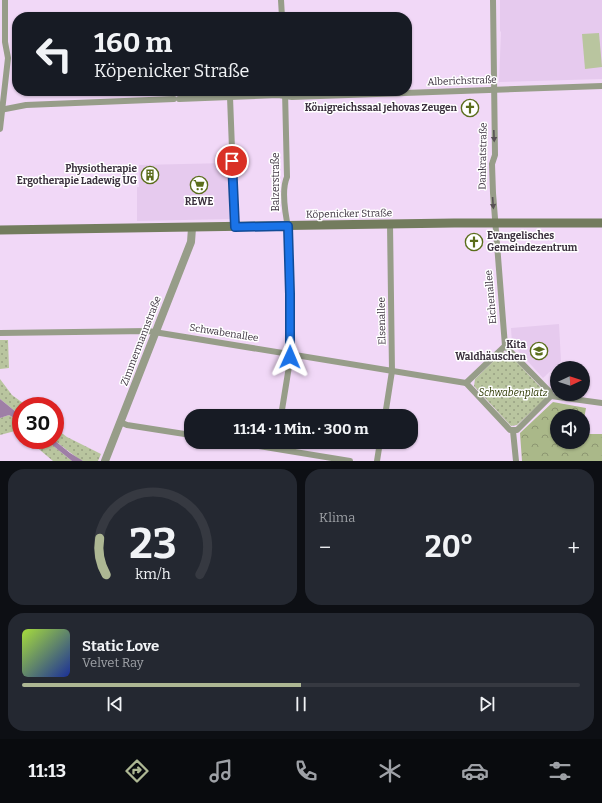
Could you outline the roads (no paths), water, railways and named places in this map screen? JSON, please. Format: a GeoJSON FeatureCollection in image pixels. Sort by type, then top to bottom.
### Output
{"type":"FeatureCollection","features":[{"type":"Feature","properties":{"kind":"main road","name":"Köpenicker Straße"},"geometry":{"type":"LineString","coordinates":[[0,230],[390,224],[602,223]]}},
{"type":"Feature","properties":{"kind":"street"},"geometry":{"type":"LineString","coordinates":[[0,129],[8,58],[5,42],[4,0]]}},
{"type":"Feature","properties":{"kind":"street"},"geometry":{"type":"LineString","coordinates":[[281,0],[282,12]]}},
{"type":"Feature","properties":{"kind":"street","name":"Dankratstraße"},"geometry":{"type":"LineString","coordinates":[[493,0],[495,155],[492,164],[495,223]]}},
{"type":"Feature","properties":{"kind":"street","name":"Alberichstraße"},"geometry":{"type":"LineString","coordinates":[[412,92],[602,86]]}},
{"type":"Feature","properties":{"kind":"street","name":"Alberichstraße"},"geometry":{"type":"LineString","coordinates":[[1,110],[26,105],[248,96]]}},
{"type":"Feature","properties":{"kind":"street","name":"Balzerstraße"},"geometry":{"type":"LineString","coordinates":[[282,409],[291,354],[289,234],[285,198],[285,184],[287,177],[285,96]]}},
{"type":"Feature","properties":{"kind":"street"},"geometry":{"type":"LineString","coordinates":[[230,97],[235,227]]}},
{"type":"Feature","properties":{"kind":"street","name":"Eichenallee"},"geometry":{"type":"LineString","coordinates":[[495,223],[505,346]]}},
{"type":"Feature","properties":{"kind":"street","name":"Elsenallee"},"geometry":{"type":"LineString","coordinates":[[386,409],[392,371],[390,224]]}},
{"type":"Feature","properties":{"kind":"street","name":"Zimmermannstraße"},"geometry":{"type":"LineString","coordinates":[[105,461],[191,242],[192,228]]}},
{"type":"Feature","properties":{"kind":"street","name":"Schwabenallee"},"geometry":{"type":"LineString","coordinates":[[0,333],[155,333],[466,382]]}},
{"type":"Feature","properties":{"kind":"street"},"geometry":{"type":"LineString","coordinates":[[514,431],[510,430],[466,382],[505,346],[550,395]]}},
{"type":"Feature","properties":{"kind":"street"},"geometry":{"type":"LineString","coordinates":[[514,431],[517,430],[550,397]]}},
{"type":"Feature","properties":{"kind":"street"},"geometry":{"type":"LineString","coordinates":[[587,401],[602,403]]}},
{"type":"Feature","properties":{"kind":"street"},"geometry":{"type":"LineString","coordinates":[[120,422],[127,425],[184,434]]}},
{"type":"Feature","properties":{"kind":"street"},"geometry":{"type":"LineString","coordinates":[[514,431],[516,461]]}},
{"type":"Feature","properties":{"kind":"street"},"geometry":{"type":"LineString","coordinates":[[294,449],[350,461]]}},
{"type":"Feature","properties":{"kind":"street"},"geometry":{"type":"LineString","coordinates":[[377,461],[379,449]]}},
{"type":"Feature","properties":{"kind":"place","name":"Königreichssaal Jehovas Zeugen"},"geometry":{"type":"Point","coordinates":[470,108]}},
{"type":"Feature","properties":{"kind":"place","name":"Physiotherapie Ergotherapie Ladewig UG"},"geometry":{"type":"Point","coordinates":[150,175]}},
{"type":"Feature","properties":{"kind":"place","name":"REWE"},"geometry":{"type":"Point","coordinates":[199,185]}},
{"type":"Feature","properties":{"kind":"place","name":"Evangelisches Gemeindezentrum"},"geometry":{"type":"Point","coordinates":[474,242]}},
{"type":"Feature","properties":{"kind":"place","name":"Kita Waldhäuschen"},"geometry":{"type":"Point","coordinates":[539,351]}},
{"type":"Feature","properties":{"kind":"park label","name":"Schwabenplatz"},"geometry":{"type":"Point","coordinates":[513,393]}}]}
